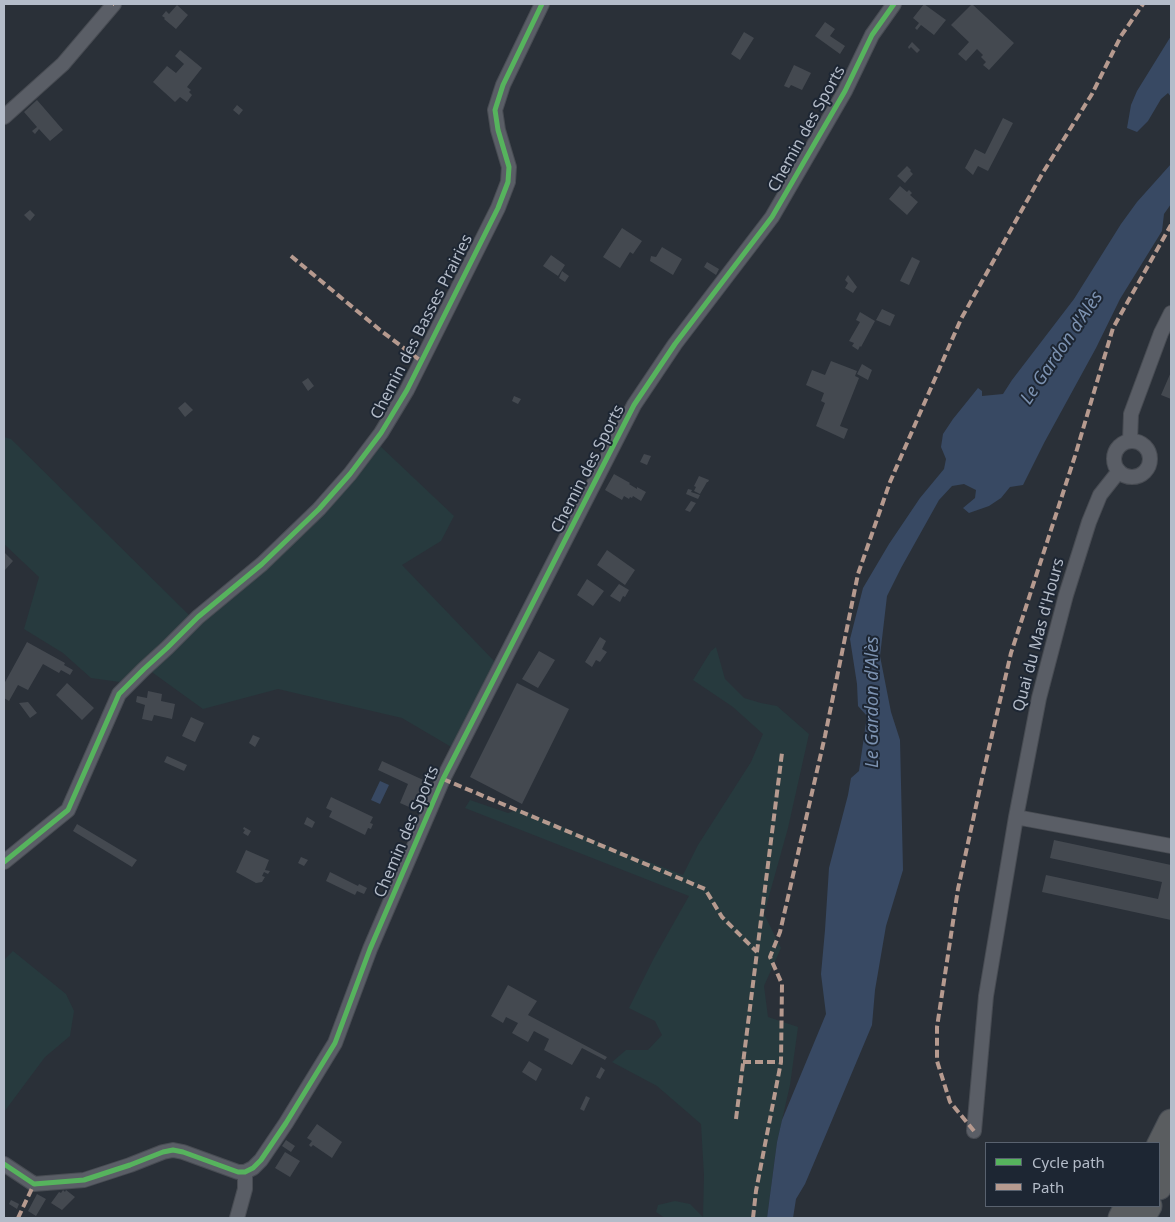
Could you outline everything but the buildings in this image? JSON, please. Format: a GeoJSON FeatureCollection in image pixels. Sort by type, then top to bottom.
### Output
{"type":"FeatureCollection","features":[{"type":"Feature","properties":{"kind":"highway"},"geometry":{"type":"LineString","coordinates":[[1160,1144],[1171,1122]]}},
{"type":"Feature","properties":{"kind":"highway"},"geometry":{"type":"LineString","coordinates":[[1160,1185],[1171,1163]]}},
{"type":"Feature","properties":{"kind":"highway"},"geometry":{"type":"LineString","coordinates":[[1142,1218],[1148,1207]]}},
{"type":"Feature","properties":{"kind":"street"},"geometry":{"type":"LineString","coordinates":[[4,117],[63,64],[114,4]]}},
{"type":"Feature","properties":{"kind":"street","name":"Chemin des Basses Prairies"},"geometry":{"type":"LineString","coordinates":[[4,862],[68,810],[119,694],[198,617],[262,564],[319,510],[350,474],[385,426],[407,390],[498,208],[508,182],[509,167],[498,130],[495,110],[503,85],[542,4]]}},
{"type":"Feature","properties":{"kind":"street","name":"Chemin des Sports"},"geometry":{"type":"LineString","coordinates":[[245,1172],[253,1168],[261,1160],[335,1043],[370,949],[443,778],[634,405],[675,344],[772,217],[845,91],[872,35],[894,4]]}},
{"type":"Feature","properties":{"kind":"street"},"geometry":{"type":"LineString","coordinates":[[1130,441],[1131,414],[1161,333],[1171,313]]}},
{"type":"Feature","properties":{"kind":"street"},"geometry":{"type":"LineString","coordinates":[[1130,441],[1146,447],[1149,452],[1150,463],[1140,476],[1128,477],[1119,472],[1114,456],[1120,446],[1130,441]]}},
{"type":"Feature","properties":{"kind":"street","name":"Quai du Mas d'Hours"},"geometry":{"type":"LineString","coordinates":[[974,1131],[986,996],[1016,817],[1039,698],[1066,595],[1090,522],[1100,495],[1119,472]]}},
{"type":"Feature","properties":{"kind":"street"},"geometry":{"type":"LineString","coordinates":[[1016,817],[1171,846]]}},
{"type":"Feature","properties":{"kind":"street"},"geometry":{"type":"LineString","coordinates":[[4,1164],[34,1184],[84,1180],[163,1152],[173,1150],[183,1152],[238,1172],[245,1172],[245,1189],[237,1218]]}},
{"type":"Feature","properties":{"kind":"green space"},"geometry":{"type":"Polygon","coordinates":[[[4,437],[11,439],[190,616],[120,682],[91,678],[63,653],[24,629],[39,577],[4,544],[4,437]]]}},
{"type":"Feature","properties":{"kind":"green space"},"geometry":{"type":"Polygon","coordinates":[[[379,445],[454,516],[441,541],[402,565],[495,662],[453,748],[402,718],[278,689],[203,709],[149,670],[379,445]]]}},
{"type":"Feature","properties":{"kind":"green space"},"geometry":{"type":"Polygon","coordinates":[[[716,647],[725,679],[744,698],[777,706],[809,734],[788,828],[764,914],[781,948],[764,986],[768,1017],[798,1027],[790,1085],[777,1142],[767,1218],[665,1218],[656,1212],[658,1205],[675,1201],[690,1204],[703,1217],[704,1175],[701,1124],[657,1086],[612,1062],[626,1050],[648,1050],[662,1035],[655,1021],[629,1008],[654,958],[689,896],[465,808],[470,800],[508,813],[519,809],[683,875],[698,845],[751,762],[763,734],[733,707],[693,680],[711,651],[716,647]]]}},
{"type":"Feature","properties":{"kind":"green space"},"geometry":{"type":"Polygon","coordinates":[[[13,951],[66,994],[74,1011],[70,1036],[45,1057],[4,1112],[4,960],[13,951]]]}},
{"type":"Feature","properties":{"kind":"water"},"geometry":{"type":"Polygon","coordinates":[[[1171,36],[1171,97],[1168,93],[1161,99],[1148,121],[1137,132],[1127,128],[1131,105],[1137,91],[1171,36]]]}},
{"type":"Feature","properties":{"kind":"water","name":"Le Gardon d'Alès"},"geometry":{"type":"Polygon","coordinates":[[[1171,164],[1171,204],[1164,214],[1162,231],[1120,299],[1023,485],[1010,487],[1001,498],[989,506],[969,513],[963,508],[975,498],[976,490],[964,484],[952,486],[939,500],[887,596],[880,656],[891,712],[900,740],[903,870],[886,926],[875,990],[872,1025],[805,1184],[796,1199],[793,1218],[767,1218],[777,1142],[782,1120],[826,1014],[821,974],[829,868],[851,778],[859,771],[867,716],[858,706],[857,684],[850,639],[863,588],[889,544],[920,498],[944,469],[946,459],[941,447],[943,434],[953,419],[978,388],[982,391],[982,396],[1003,394],[1074,299],[1137,202],[1171,164]]]}},
{"type":"Feature","properties":{"kind":"water"},"geometry":{"type":"Polygon","coordinates":[[[380,781],[389,785],[380,804],[371,800],[380,781]]]}},
{"type":"Feature","properties":{"kind":"marked path"},"geometry":{"type":"LineString","coordinates":[[753,1218],[756,1191],[781,1062],[782,984],[770,957],[780,932],[825,736],[858,574],[890,482],[961,319],[1042,174],[1092,94],[1121,36],[1143,4]]}},
{"type":"Feature","properties":{"kind":"marked path"},"geometry":{"type":"LineString","coordinates":[[974,1131],[950,1102],[937,1061],[937,1027],[958,889],[983,774],[1011,653],[1075,456],[1113,328],[1171,225]]}},
{"type":"Feature","properties":{"kind":"marked path"},"geometry":{"type":"LineString","coordinates":[[291,256],[380,330],[421,361]]}},
{"type":"Feature","properties":{"kind":"marked path"},"geometry":{"type":"LineString","coordinates":[[736,1119],[782,753]]}},
{"type":"Feature","properties":{"kind":"marked path"},"geometry":{"type":"LineString","coordinates":[[443,779],[705,889],[722,917],[757,952]]}},
{"type":"Feature","properties":{"kind":"marked path"},"geometry":{"type":"LineString","coordinates":[[743,1062],[781,1062]]}},
{"type":"Feature","properties":{"kind":"marked path"},"geometry":{"type":"LineString","coordinates":[[18,1218],[34,1184]]}},
{"type":"Feature","properties":{"kind":"cycle path"},"geometry":{"type":"LineString","coordinates":[[4,862],[68,810],[119,694],[198,617],[262,564],[319,509],[350,474],[381,433],[407,390],[498,208],[508,182],[509,167],[498,130],[495,110],[503,85],[542,4]]}},
{"type":"Feature","properties":{"kind":"cycle path"},"geometry":{"type":"LineString","coordinates":[[4,1164],[34,1184],[84,1180],[173,1150],[238,1172],[245,1172],[253,1168],[261,1160],[335,1043],[370,949],[443,779],[634,405],[675,344],[772,217],[845,91],[872,35],[894,4]]}}]}
